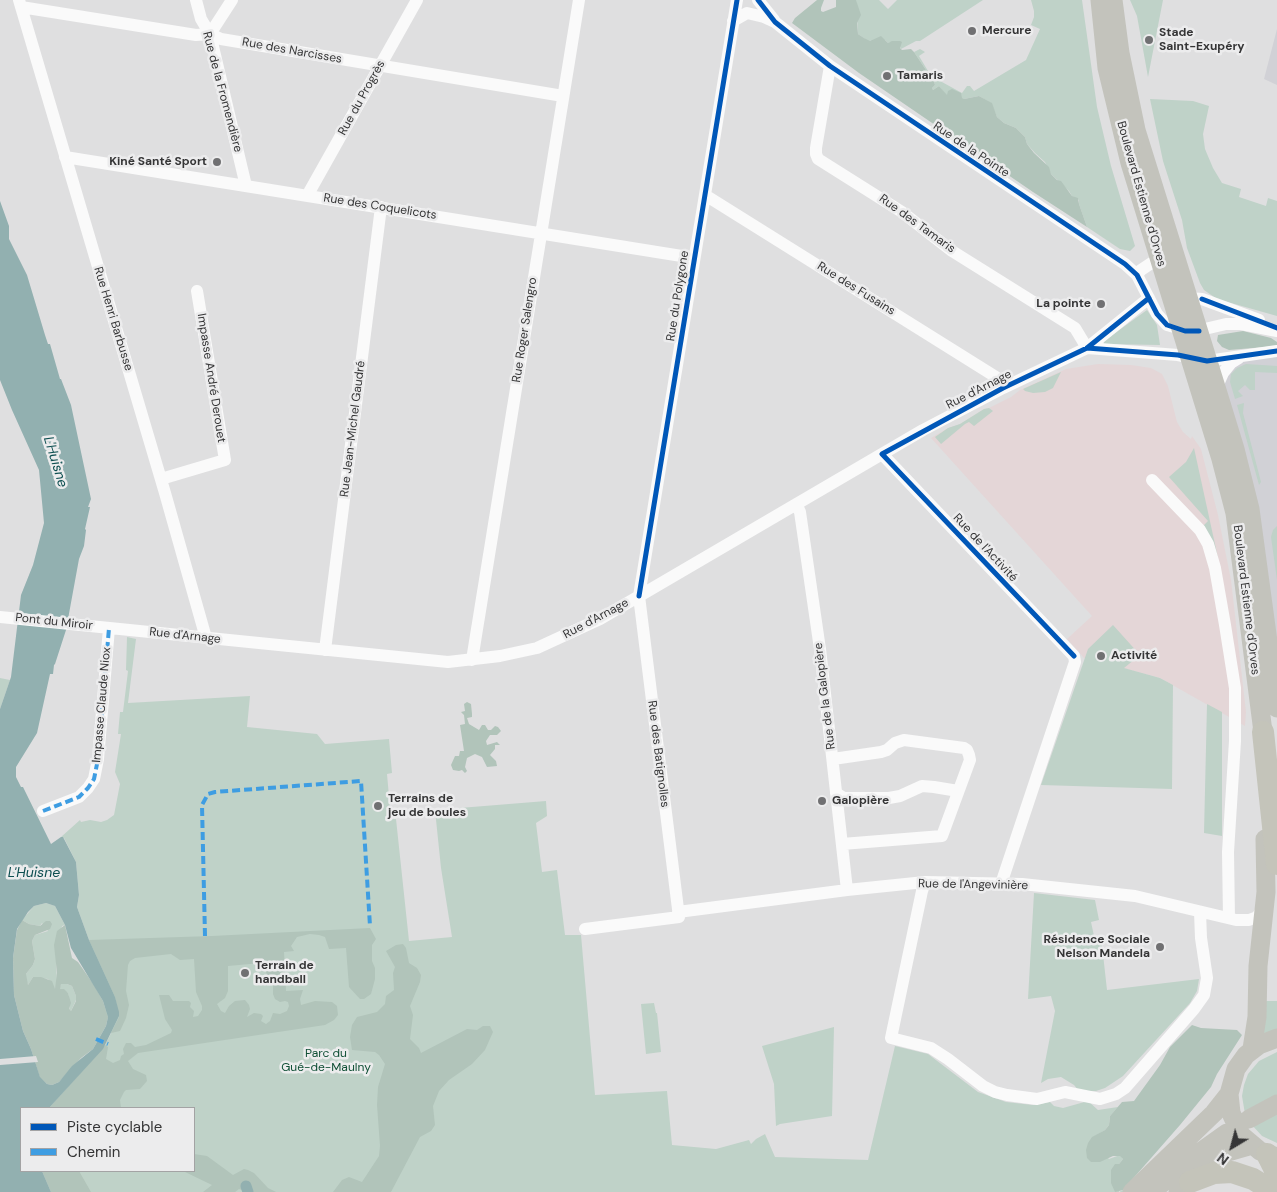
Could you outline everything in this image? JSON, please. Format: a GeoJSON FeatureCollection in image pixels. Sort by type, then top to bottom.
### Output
{"type":"FeatureCollection","features":[{"type":"Feature","properties":{"kind":"highway","name":"Boulevard Estienne d'Orves"},"geometry":{"type":"LineString","coordinates":[[1264,743],[1276,856]]}},
{"type":"Feature","properties":{"kind":"highway"},"geometry":{"type":"LineString","coordinates":[[1184,1187],[1214,1173],[1232,1172],[1253,1179],[1266,1187],[1270,1192]]}},
{"type":"Feature","properties":{"kind":"main road","name":"Boulevard Estienne d'Orves"},"geometry":{"type":"LineString","coordinates":[[1100,0],[1107,68],[1130,163],[1159,258],[1189,332],[1207,361],[1235,449],[1250,509],[1257,548],[1277,708]]}},
{"type":"Feature","properties":{"kind":"main road","name":"Boulevard Estienne d'Orves"},"geometry":{"type":"LineString","coordinates":[[1113,0],[1120,53],[1136,130],[1189,298],[1188,357],[1221,459],[1235,513],[1264,743]]}},
{"type":"Feature","properties":{"kind":"main road"},"geometry":{"type":"LineString","coordinates":[[1252,1049],[1257,1017],[1258,966],[1266,892],[1264,743]]}},
{"type":"Feature","properties":{"kind":"main road"},"geometry":{"type":"LineString","coordinates":[[1268,1157],[1242,1135],[1233,1120],[1229,1105],[1229,1094],[1232,1077],[1236,1069],[1252,1049],[1277,1038]]}},
{"type":"Feature","properties":{"kind":"main road"},"geometry":{"type":"LineString","coordinates":[[1132,1192],[1214,1113],[1229,1094]]}},
{"type":"Feature","properties":{"kind":"main road"},"geometry":{"type":"LineString","coordinates":[[1249,1119],[1277,1104]]}},
{"type":"Feature","properties":{"kind":"main road"},"geometry":{"type":"LineString","coordinates":[[1152,1192],[1185,1163],[1227,1132]]}},
{"type":"Feature","properties":{"kind":"main road"},"geometry":{"type":"LineString","coordinates":[[1184,1187],[1224,1153],[1268,1157]]}},
{"type":"Feature","properties":{"kind":"street","name":"Rue de la Fromendière"},"geometry":{"type":"LineString","coordinates":[[196,0],[200,19],[210,34],[246,186]]}},
{"type":"Feature","properties":{"kind":"street"},"geometry":{"type":"LineString","coordinates":[[210,34],[232,0]]}},
{"type":"Feature","properties":{"kind":"street","name":"Rue du Progrès"},"geometry":{"type":"LineString","coordinates":[[307,196],[417,0]]}},
{"type":"Feature","properties":{"kind":"street","name":"Rue Roger Salengro"},"geometry":{"type":"LineString","coordinates":[[472,660],[579,0]]}},
{"type":"Feature","properties":{"kind":"street","name":"Rue du Polygone"},"geometry":{"type":"LineString","coordinates":[[639,596],[736,0]]}},
{"type":"Feature","properties":{"kind":"street"},"geometry":{"type":"LineString","coordinates":[[758,0],[775,22]]}},
{"type":"Feature","properties":{"kind":"street","name":"Rue des Narcisses"},"geometry":{"type":"LineString","coordinates":[[20,4],[196,35],[210,34],[221,40],[563,96]]}},
{"type":"Feature","properties":{"kind":"street","name":"Rue Henri Barbusse"},"geometry":{"type":"LineString","coordinates":[[20,4],[161,479],[206,638]]}},
{"type":"Feature","properties":{"kind":"street","name":"Rue de la Pointe"},"geometry":{"type":"LineString","coordinates":[[733,21],[746,13],[764,17],[775,22],[830,66],[1125,264],[1138,275],[1149,298]]}},
{"type":"Feature","properties":{"kind":"street","name":"Rue des Tamaris"},"geometry":{"type":"LineString","coordinates":[[830,66],[816,148],[817,158],[902,212],[952,251],[1075,328],[1087,348]]}},
{"type":"Feature","properties":{"kind":"street","name":"Rue des Coquelicots"},"geometry":{"type":"LineString","coordinates":[[65,157],[694,258]]}},
{"type":"Feature","properties":{"kind":"street","name":"Rue des Fusains"},"geometry":{"type":"LineString","coordinates":[[704,195],[996,377],[1003,388]]}},
{"type":"Feature","properties":{"kind":"street","name":"Rue Jean-Michel Gaudré"},"geometry":{"type":"LineString","coordinates":[[325,650],[381,208]]}},
{"type":"Feature","properties":{"kind":"street"},"geometry":{"type":"LineString","coordinates":[[1138,275],[1141,270],[1159,258]]}},
{"type":"Feature","properties":{"kind":"street","name":"Impasse André Derouet"},"geometry":{"type":"LineString","coordinates":[[161,479],[225,460],[197,291]]}},
{"type":"Feature","properties":{"kind":"street"},"geometry":{"type":"LineString","coordinates":[[1149,298],[1161,321],[1166,326],[1189,332],[1226,324],[1241,324],[1277,330]]}},
{"type":"Feature","properties":{"kind":"street","name":"Rue d'Arnage"},"geometry":{"type":"LineString","coordinates":[[106,628],[448,662],[500,656],[537,648],[600,619],[882,454],[1003,388],[1087,348],[1149,298]]}},
{"type":"Feature","properties":{"kind":"street"},"geometry":{"type":"LineString","coordinates":[[1189,298],[1202,299],[1277,330]]}},
{"type":"Feature","properties":{"kind":"street","name":"Rue d'Arnage"},"geometry":{"type":"LineString","coordinates":[[1087,348],[1178,355],[1207,361]]}},
{"type":"Feature","properties":{"kind":"street"},"geometry":{"type":"LineString","coordinates":[[1207,361],[1259,352],[1277,351]]}},
{"type":"Feature","properties":{"kind":"street"},"geometry":{"type":"LineString","coordinates":[[1218,393],[1219,382],[1231,363],[1237,358],[1259,352]]}},
{"type":"Feature","properties":{"kind":"street","name":"Rue de l'Activité"},"geometry":{"type":"LineString","coordinates":[[882,454],[1074,656],[1075,662],[1002,884]]}},
{"type":"Feature","properties":{"kind":"street"},"geometry":{"type":"LineString","coordinates":[[1152,480],[1200,530],[1208,544],[1215,568],[1236,688],[1235,741],[1228,852],[1232,919]]}},
{"type":"Feature","properties":{"kind":"street","name":"Rue de la Galopière"},"geometry":{"type":"LineString","coordinates":[[796,504],[800,512],[819,644],[847,890]]}},
{"type":"Feature","properties":{"kind":"street","name":"Rue des Batignolles"},"geometry":{"type":"LineString","coordinates":[[639,596],[678,914]]}},
{"type":"Feature","properties":{"kind":"street","name":"Pont du Miroir"},"geometry":{"type":"LineString","coordinates":[[3,617],[106,628]]}},
{"type":"Feature","properties":{"kind":"street","name":"Impasse Claude Niox"},"geometry":{"type":"LineString","coordinates":[[43,811],[79,797],[94,779],[100,739],[106,628]]}},
{"type":"Feature","properties":{"kind":"street"},"geometry":{"type":"LineString","coordinates":[[832,759],[881,752],[895,742],[904,740],[964,748],[968,751],[970,760],[942,836],[842,844]]}},
{"type":"Feature","properties":{"kind":"street"},"geometry":{"type":"LineString","coordinates":[[836,793],[844,798],[895,798],[922,786],[934,786],[958,791]]}},
{"type":"Feature","properties":{"kind":"street"},"geometry":{"type":"LineString","coordinates":[[925,882],[891,1038],[931,1048],[983,1086],[1001,1093],[1037,1099],[1066,1092],[1100,1099],[1106,1098],[1125,1088],[1194,1010],[1204,996],[1207,978],[1201,938],[1200,912]]}},
{"type":"Feature","properties":{"kind":"street","name":"Rue de l'Angevinière"},"geometry":{"type":"LineString","coordinates":[[678,914],[847,890],[925,882],[1022,884],[1134,896],[1232,919],[1249,920],[1257,917],[1265,905]]}},
{"type":"Feature","properties":{"kind":"street"},"geometry":{"type":"LineString","coordinates":[[585,929],[678,914]]}},
{"type":"Feature","properties":{"kind":"street","name":"Rue de l'Angevinière"},"geometry":{"type":"LineString","coordinates":[[1232,919],[1254,930],[1261,940]]}},
{"type":"Feature","properties":{"kind":"shaded area"},"geometry":{"type":"Polygon","coordinates":[[[1277,29],[1277,85],[1264,79],[1277,29]]]}},
{"type":"Feature","properties":{"kind":"shaded area"},"geometry":{"type":"Polygon","coordinates":[[[1277,351],[1277,708],[1218,388],[1228,366],[1277,351]]]}},
{"type":"Feature","properties":{"kind":"shaded area"},"geometry":{"type":"Polygon","coordinates":[[[1098,364],[1151,368],[1162,374],[1168,386],[1177,422],[1183,432],[1191,439],[1192,436],[1201,449],[1218,515],[1231,580],[1246,712],[1245,726],[1160,678],[1084,658],[1067,639],[1092,616],[931,438],[948,428],[960,424],[984,409],[1011,397],[1020,390],[1066,369],[1098,364]]]}},
{"type":"Feature","properties":{"kind":"green space"},"geometry":{"type":"Polygon","coordinates":[[[817,0],[824,0],[821,8],[823,12],[836,7],[836,0],[856,0],[861,15],[857,23],[858,34],[870,41],[881,36],[888,43],[892,41],[902,42],[900,48],[902,50],[911,49],[933,78],[935,85],[932,88],[933,90],[939,86],[947,95],[948,91],[952,89],[961,93],[964,99],[979,96],[992,103],[997,117],[1004,123],[1016,128],[1025,137],[1027,144],[1034,153],[1049,167],[1051,174],[1061,181],[1072,196],[1078,198],[1087,227],[859,73],[792,23],[795,18],[817,0]]]}},
{"type":"Feature","properties":{"kind":"green space"},"geometry":{"type":"Polygon","coordinates":[[[856,0],[879,0],[888,9],[897,0],[983,0],[920,41],[916,41],[901,49],[897,41],[888,43],[885,40],[868,41],[858,34],[856,0]]]}},
{"type":"Feature","properties":{"kind":"green space"},"geometry":{"type":"Polygon","coordinates":[[[1031,0],[1082,0],[1097,107],[1111,166],[1135,246],[1130,251],[1120,249],[1087,227],[1079,200],[1072,196],[1051,174],[1045,162],[1027,144],[1025,137],[1016,128],[1004,123],[997,117],[991,103],[979,96],[964,99],[946,95],[939,86],[933,90],[932,88],[935,85],[933,78],[930,76],[914,52],[920,49],[925,52],[919,56],[931,76],[962,93],[967,86],[970,86],[974,91],[1026,60],[1040,29],[1031,25],[1034,11],[1031,0]]]}},
{"type":"Feature","properties":{"kind":"green space","name":"Stade Saint-Exupéry"},"geometry":{"type":"Polygon","coordinates":[[[1130,0],[1163,0],[1148,77],[1137,16],[1130,0]]]}},
{"type":"Feature","properties":{"kind":"green space"},"geometry":{"type":"Polygon","coordinates":[[[1150,99],[1193,101],[1209,106],[1203,134],[1205,149],[1222,183],[1241,189],[1239,197],[1266,206],[1268,198],[1277,201],[1277,316],[1217,299],[1204,290],[1187,248],[1182,220],[1163,161],[1150,99]]]}},
{"type":"Feature","properties":{"kind":"green space"},"geometry":{"type":"Polygon","coordinates":[[[1147,310],[1157,325],[1160,345],[1104,344],[1104,341],[1147,310]]]}},
{"type":"Feature","properties":{"kind":"green space"},"geometry":{"type":"Polygon","coordinates":[[[1243,331],[1271,338],[1277,342],[1277,346],[1229,350],[1222,347],[1217,341],[1218,335],[1243,331]]]}},
{"type":"Feature","properties":{"kind":"green space"},"geometry":{"type":"Polygon","coordinates":[[[1246,364],[1277,366],[1277,373],[1255,372],[1255,390],[1250,390],[1245,385],[1238,391],[1243,396],[1235,399],[1230,382],[1231,374],[1237,368],[1246,364]]]}},
{"type":"Feature","properties":{"kind":"green space"},"geometry":{"type":"Polygon","coordinates":[[[1061,372],[1053,388],[1045,392],[1033,393],[1023,389],[1061,372]]]}},
{"type":"Feature","properties":{"kind":"green space"},"geometry":{"type":"Polygon","coordinates":[[[1244,403],[1243,413],[1261,482],[1259,485],[1237,405],[1244,403]]]}},
{"type":"Feature","properties":{"kind":"green space"},"geometry":{"type":"Polygon","coordinates":[[[989,408],[993,411],[974,426],[969,422],[965,424],[941,444],[935,437],[948,428],[960,424],[984,409],[989,408]]]}},
{"type":"Feature","properties":{"kind":"green space"},"geometry":{"type":"Polygon","coordinates":[[[1194,448],[1218,558],[1203,526],[1208,521],[1169,477],[1186,462],[1194,448]]]}},
{"type":"Feature","properties":{"kind":"green space"},"geometry":{"type":"Polygon","coordinates":[[[1277,526],[1277,580],[1271,537],[1273,530],[1277,526]]]}},
{"type":"Feature","properties":{"kind":"green space"},"geometry":{"type":"Polygon","coordinates":[[[1113,625],[1140,655],[1124,668],[1160,678],[1173,685],[1172,789],[1041,785],[1088,649],[1113,625]]]}},
{"type":"Feature","properties":{"kind":"green space","name":"Parc du Gué-de-Maulny"},"geometry":{"type":"Polygon","coordinates":[[[127,637],[136,639],[128,703],[250,696],[247,727],[317,734],[325,744],[389,739],[392,773],[387,774],[391,819],[396,819],[409,941],[452,937],[441,868],[435,810],[546,801],[547,816],[536,823],[542,872],[557,870],[565,935],[581,935],[595,1095],[667,1091],[672,1145],[716,1149],[749,1140],[751,1144],[765,1134],[775,1157],[868,1160],[895,1046],[928,1054],[978,1092],[1006,1102],[1033,1105],[1050,1102],[1054,1106],[1063,1108],[1088,1101],[1098,1110],[1118,1107],[1110,1116],[1109,1125],[1105,1130],[1092,1138],[1109,1159],[1120,1155],[1123,1159],[1119,1164],[1119,1192],[51,1192],[42,1172],[195,1172],[195,1107],[50,1107],[103,1049],[111,1033],[89,940],[77,907],[79,895],[76,862],[64,838],[61,837],[80,820],[81,822],[90,820],[101,822],[114,815],[120,784],[115,772],[121,734],[118,734],[120,712],[123,712],[128,671],[126,670],[127,637]]]}},
{"type":"Feature","properties":{"kind":"green space"},"geometry":{"type":"Polygon","coordinates":[[[0,678],[10,680],[0,709],[0,678]]]}},
{"type":"Feature","properties":{"kind":"green space"},"geometry":{"type":"Polygon","coordinates":[[[467,702],[471,704],[472,714],[472,717],[467,718],[469,724],[479,730],[482,725],[485,725],[488,730],[495,726],[501,731],[497,735],[490,735],[486,741],[487,745],[497,742],[500,745],[495,745],[495,749],[490,755],[496,761],[497,766],[487,767],[482,757],[475,754],[467,758],[465,767],[467,771],[465,773],[462,770],[453,770],[451,765],[455,756],[459,756],[460,751],[464,751],[460,725],[465,724],[464,715],[461,712],[465,711],[464,704],[467,702]]]}},
{"type":"Feature","properties":{"kind":"green space"},"geometry":{"type":"Polygon","coordinates":[[[1207,704],[1222,712],[1222,836],[1204,833],[1207,704]]]}},
{"type":"Feature","properties":{"kind":"green space"},"geometry":{"type":"Polygon","coordinates":[[[1034,893],[1095,900],[1099,920],[1091,922],[1094,936],[1101,936],[1107,990],[1199,979],[1197,991],[1190,1003],[1123,1076],[1105,1088],[1096,1091],[1079,1091],[1074,1085],[1061,1077],[1048,1079],[1041,1083],[1055,1011],[1051,996],[1028,999],[1034,893]]]}},
{"type":"Feature","properties":{"kind":"green space"},"geometry":{"type":"Polygon","coordinates":[[[46,903],[55,906],[65,925],[62,926],[56,961],[57,982],[55,990],[48,979],[33,977],[28,985],[25,978],[35,959],[32,941],[35,935],[48,931],[42,923],[40,926],[29,924],[22,920],[34,906],[46,903]]]}},
{"type":"Feature","properties":{"kind":"green space"},"geometry":{"type":"Polygon","coordinates":[[[22,920],[29,924],[40,926],[46,921],[50,921],[52,924],[50,929],[35,935],[32,941],[35,959],[26,974],[28,985],[33,977],[41,977],[52,981],[55,989],[57,973],[54,945],[57,931],[65,925],[72,958],[78,962],[94,985],[103,1001],[108,1017],[106,1026],[93,1049],[81,1058],[59,1082],[52,1085],[47,1084],[40,1078],[23,1031],[14,995],[13,958],[17,930],[22,920]],[[61,984],[60,989],[64,989],[68,993],[71,1003],[69,1009],[71,1011],[76,1001],[76,996],[72,986],[61,984]]]}},
{"type":"Feature","properties":{"kind":"green space"},"geometry":{"type":"Polygon","coordinates":[[[370,928],[376,939],[372,945],[375,979],[371,994],[364,999],[360,999],[349,987],[346,948],[329,949],[325,937],[319,935],[310,934],[297,937],[291,946],[294,951],[284,952],[286,991],[303,990],[300,999],[301,1005],[315,1001],[332,1002],[337,1006],[338,1015],[334,1020],[325,1025],[138,1053],[128,1061],[133,1069],[146,1075],[147,1081],[140,1089],[126,1090],[120,1100],[121,1107],[50,1107],[105,1045],[108,1047],[106,1059],[113,1063],[120,1060],[124,1054],[123,1049],[126,1043],[131,1043],[135,1047],[146,1045],[171,1033],[172,1030],[165,1019],[159,995],[169,995],[173,1001],[189,1001],[191,1003],[190,1007],[194,1011],[193,1017],[198,1016],[202,1010],[196,992],[194,959],[180,960],[171,954],[135,958],[128,965],[126,991],[129,1005],[126,1018],[120,1031],[111,1033],[119,1017],[115,997],[89,940],[370,928]],[[261,963],[228,966],[228,991],[225,998],[217,1004],[221,1011],[225,1013],[235,1001],[245,1000],[250,1009],[247,1017],[254,1013],[261,1014],[263,1016],[261,1021],[266,1024],[270,1021],[273,1013],[280,1014],[287,1011],[288,1002],[280,1002],[275,999],[273,982],[266,972],[266,965],[261,963]]]}},
{"type":"Feature","properties":{"kind":"green space"},"geometry":{"type":"Polygon","coordinates":[[[403,944],[406,948],[409,963],[417,968],[421,975],[410,1006],[413,1015],[410,1039],[419,1048],[421,1053],[467,1029],[477,1030],[483,1026],[490,1026],[493,1032],[485,1050],[472,1064],[449,1080],[439,1091],[433,1106],[435,1125],[431,1131],[420,1137],[391,1192],[333,1192],[342,1180],[349,1177],[362,1182],[379,1156],[378,1087],[385,1064],[375,1052],[352,1050],[350,1037],[352,1025],[357,1017],[377,1012],[385,1004],[386,996],[394,990],[393,973],[395,967],[386,951],[396,945],[403,944]]]}},
{"type":"Feature","properties":{"kind":"green space"},"geometry":{"type":"Polygon","coordinates":[[[61,984],[72,986],[76,996],[71,1011],[69,1010],[68,993],[59,989],[61,984]]]}},
{"type":"Feature","properties":{"kind":"green space"},"geometry":{"type":"Polygon","coordinates":[[[1263,1001],[1277,1001],[1277,1032],[1262,1036],[1263,1001]]]}},
{"type":"Feature","properties":{"kind":"green space"},"geometry":{"type":"Polygon","coordinates":[[[654,1003],[657,1013],[661,1052],[646,1054],[641,1004],[654,1003]]]}},
{"type":"Feature","properties":{"kind":"green space"},"geometry":{"type":"Polygon","coordinates":[[[1192,1025],[1201,1028],[1237,1030],[1242,1035],[1217,1074],[1211,1087],[1123,1190],[1115,1192],[1111,1183],[1111,1170],[1115,1164],[1119,1164],[1123,1159],[1120,1156],[1113,1156],[1100,1162],[1091,1162],[1087,1158],[1086,1150],[1088,1143],[1092,1137],[1105,1130],[1109,1125],[1110,1116],[1122,1102],[1134,1101],[1160,1065],[1170,1047],[1192,1025]]]}},
{"type":"Feature","properties":{"kind":"green space"},"geometry":{"type":"Polygon","coordinates":[[[834,1027],[832,1116],[776,1126],[774,1084],[762,1046],[834,1027]]]}},
{"type":"Feature","properties":{"kind":"green space"},"geometry":{"type":"Polygon","coordinates":[[[1277,1052],[1277,1097],[1245,1114],[1242,1096],[1248,1074],[1259,1061],[1277,1052]]]}},
{"type":"Feature","properties":{"kind":"green space"},"geometry":{"type":"Polygon","coordinates":[[[1277,1111],[1277,1143],[1262,1136],[1251,1124],[1277,1111]]]}},
{"type":"Feature","properties":{"kind":"green space"},"geometry":{"type":"Polygon","coordinates":[[[195,1154],[207,1156],[233,1175],[244,1169],[248,1170],[254,1173],[268,1188],[276,1192],[247,1192],[239,1189],[235,1192],[203,1192],[212,1185],[185,1172],[195,1172],[195,1154]]]}},
{"type":"Feature","properties":{"kind":"green space"},"geometry":{"type":"Polygon","coordinates":[[[42,1172],[80,1172],[91,1192],[51,1192],[42,1172]]]}},
{"type":"Feature","properties":{"kind":"water","name":"L'Huisne"},"geometry":{"type":"Polygon","coordinates":[[[0,201],[9,226],[9,239],[27,275],[48,344],[50,344],[60,379],[71,405],[91,499],[88,507],[90,507],[85,529],[84,546],[79,559],[66,630],[54,665],[53,674],[50,674],[37,733],[16,767],[16,777],[21,787],[23,787],[51,844],[63,837],[76,862],[79,895],[77,907],[89,940],[115,997],[119,1012],[119,1016],[103,1049],[50,1107],[20,1107],[20,1172],[42,1172],[51,1192],[0,1192],[0,709],[11,677],[21,595],[33,565],[44,523],[39,470],[0,380],[0,201]],[[46,903],[34,906],[17,929],[13,958],[14,995],[23,1031],[40,1077],[47,1084],[52,1085],[59,1082],[72,1066],[93,1049],[106,1026],[108,1017],[103,1001],[71,948],[65,925],[55,906],[46,903]]]}},
{"type":"Feature","properties":{"kind":"pier"},"geometry":{"type":"Polygon","coordinates":[[[36,1056],[38,1062],[0,1065],[0,1059],[36,1056]]]}},
{"type":"Feature","properties":{"kind":"waterway"},"geometry":{"type":"LineString","coordinates":[[246,1186],[248,1192]]}},
{"type":"Feature","properties":{"kind":"marked path"},"geometry":{"type":"LineString","coordinates":[[43,811],[79,797],[94,779],[98,759],[109,628]]}},
{"type":"Feature","properties":{"kind":"marked path"},"geometry":{"type":"LineString","coordinates":[[205,936],[202,805],[208,794],[361,781],[370,926]]}},
{"type":"Feature","properties":{"kind":"marked path"},"geometry":{"type":"LineString","coordinates":[[96,1039],[108,1044]]}},
{"type":"Feature","properties":{"kind":"cycle path"},"geometry":{"type":"LineString","coordinates":[[639,596],[737,0]]}},
{"type":"Feature","properties":{"kind":"cycle path"},"geometry":{"type":"LineString","coordinates":[[758,0],[775,22],[830,66],[1125,264],[1137,275],[1157,314],[1167,325],[1185,331],[1199,331]]}},
{"type":"Feature","properties":{"kind":"cycle path"},"geometry":{"type":"LineString","coordinates":[[1074,656],[882,454],[1003,388],[1087,348],[1149,298]]}},
{"type":"Feature","properties":{"kind":"cycle path"},"geometry":{"type":"LineString","coordinates":[[1202,299],[1277,328]]}},
{"type":"Feature","properties":{"kind":"cycle path"},"geometry":{"type":"LineString","coordinates":[[1087,348],[1178,355],[1207,361],[1277,351]]}},
{"type":"Feature","properties":{"kind":"place","name":"Mercure"},"geometry":{"type":"Point","coordinates":[972,31]}},
{"type":"Feature","properties":{"kind":"place","name":"Stade Saint-Exupéry"},"geometry":{"type":"Point","coordinates":[1149,40]}},
{"type":"Feature","properties":{"kind":"place","name":"Tamaris"},"geometry":{"type":"Point","coordinates":[887,76]}},
{"type":"Feature","properties":{"kind":"place","name":"Kiné Santé Sport"},"geometry":{"type":"Point","coordinates":[217,162]}},
{"type":"Feature","properties":{"kind":"place","name":"La pointe"},"geometry":{"type":"Point","coordinates":[1101,304]}},
{"type":"Feature","properties":{"kind":"place","name":"Activité"},"geometry":{"type":"Point","coordinates":[1101,656]}},
{"type":"Feature","properties":{"kind":"place","name":"Galopière"},"geometry":{"type":"Point","coordinates":[822,801]}},
{"type":"Feature","properties":{"kind":"place","name":"Terrains de jeu de boules"},"geometry":{"type":"Point","coordinates":[378,806]}},
{"type":"Feature","properties":{"kind":"place","name":"Résidence Sociale Nelson Mandela"},"geometry":{"type":"Point","coordinates":[1160,947]}},
{"type":"Feature","properties":{"kind":"place","name":"Terrain de handball"},"geometry":{"type":"Point","coordinates":[245,973]}}]}
